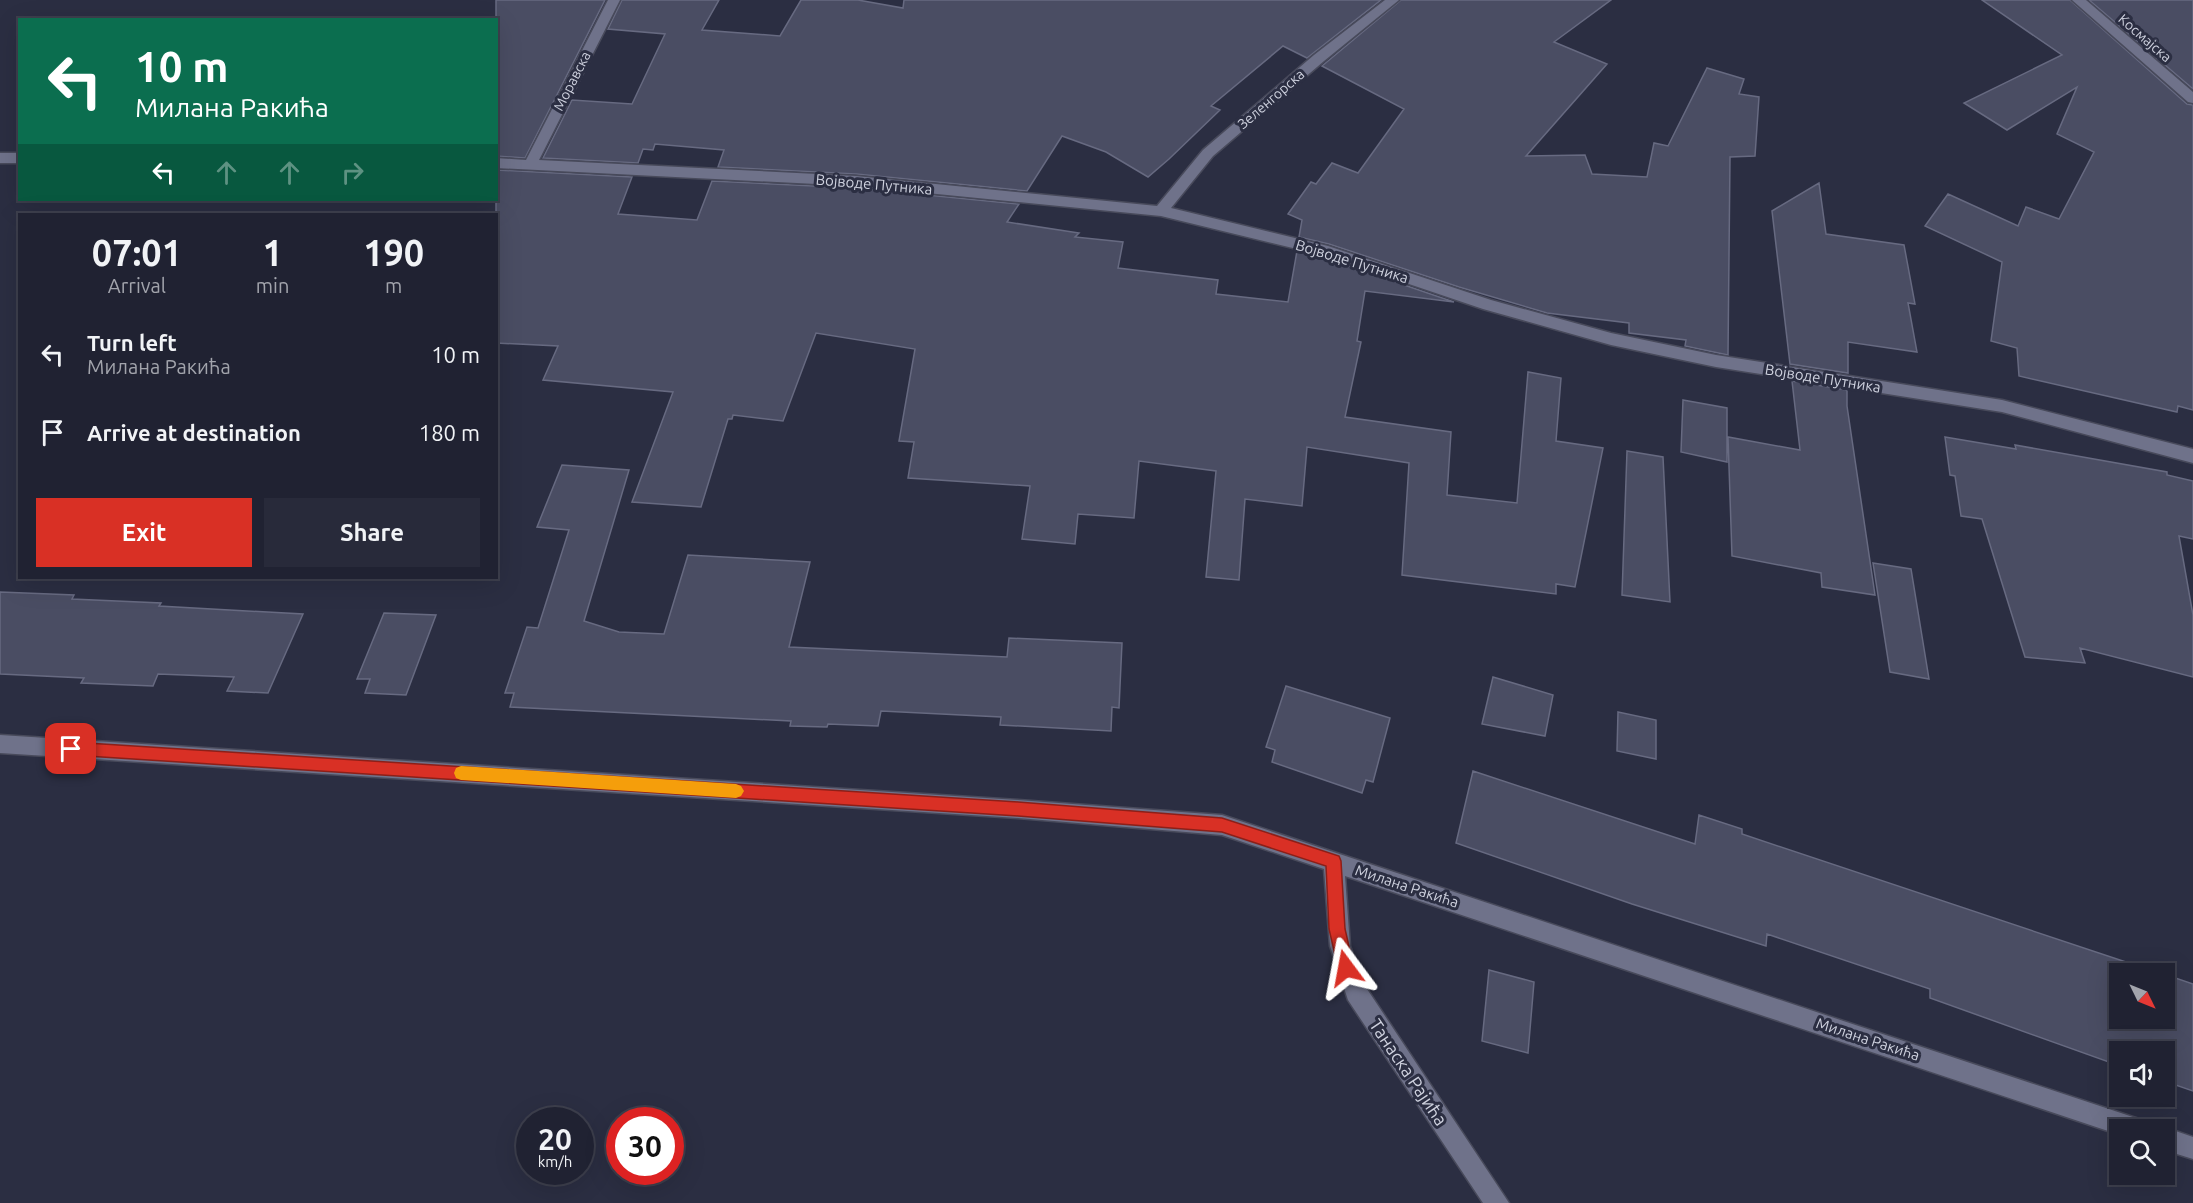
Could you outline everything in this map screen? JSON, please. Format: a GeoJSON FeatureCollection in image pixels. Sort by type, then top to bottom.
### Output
{"type":"FeatureCollection","features":[{"type":"Feature","properties":{"kind":"street","name":"Моравска"},"geometry":{"type":"LineString","coordinates":[[531,163],[614,0]]}},
{"type":"Feature","properties":{"kind":"street","name":"Зеленгорска"},"geometry":{"type":"LineString","coordinates":[[1161,211],[1208,153],[1319,58],[1393,0]]}},
{"type":"Feature","properties":{"kind":"street","name":"Космајска"},"geometry":{"type":"LineString","coordinates":[[2078,0],[2193,99]]}},
{"type":"Feature","properties":{"kind":"street"},"geometry":{"type":"LineString","coordinates":[[0,158],[18,158]]}},
{"type":"Feature","properties":{"kind":"street","name":"Војводе Путника"},"geometry":{"type":"LineString","coordinates":[[498,163],[856,181],[1161,211],[1328,251],[1488,305],[1611,339],[1716,361],[2002,406],[2193,456]]}},
{"type":"Feature","properties":{"kind":"street","name":"Милана Ракића"},"geometry":{"type":"LineString","coordinates":[[0,744],[1018,809],[1222,825],[2109,1120]]}},
{"type":"Feature","properties":{"kind":"street","name":"Танаска Рајића"},"geometry":{"type":"LineString","coordinates":[[1334,861],[1340,946],[1356,992],[1497,1203]]}},
{"type":"Feature","properties":{"kind":"street"},"geometry":{"type":"LineString","coordinates":[[2175,1142],[2193,1148]]}},
{"type":"Feature","properties":{"kind":"building"},"geometry":{"type":"Polygon","coordinates":[[[496,0],[605,0],[525,158],[498,156],[498,18],[496,18],[496,0]]]}},
{"type":"Feature","properties":{"kind":"building"},"geometry":{"type":"Polygon","coordinates":[[[622,0],[719,0],[702,30],[780,36],[801,0],[858,0],[903,8],[904,0],[1381,0],[1307,58],[1283,46],[1211,106],[1220,110],[1148,177],[1106,152],[1062,136],[1027,191],[856,174],[718,167],[724,150],[655,144],[653,150],[643,149],[638,163],[543,158],[572,100],[632,104],[665,34],[608,29],[622,0]]]}},
{"type":"Feature","properties":{"kind":"building"},"geometry":{"type":"Polygon","coordinates":[[[1401,0],[1611,0],[1554,42],[1607,64],[1526,156],[1585,155],[1592,174],[1647,177],[1654,143],[1668,146],[1707,68],[1744,79],[1739,94],[1759,97],[1755,156],[1730,157],[1728,355],[1685,346],[1686,340],[1629,333],[1629,323],[1547,313],[1329,244],[1299,237],[1302,220],[1288,214],[1311,182],[1316,184],[1332,163],[1358,173],[1404,109],[1322,66],[1401,0]]]}},
{"type":"Feature","properties":{"kind":"building"},"geometry":{"type":"Polygon","coordinates":[[[1982,0],[2070,0],[2187,104],[2193,105],[2193,410],[2178,406],[2177,412],[2019,376],[2017,348],[1991,341],[2002,262],[1925,226],[1948,194],[2018,226],[2026,207],[2059,219],[2094,152],[2057,134],[2077,87],[2007,130],[1964,103],[2062,55],[1982,0]]]}},
{"type":"Feature","properties":{"kind":"building"},"geometry":{"type":"Polygon","coordinates":[[[2089,0],[2193,0],[2193,89],[2089,0]]]}},
{"type":"Feature","properties":{"kind":"building"},"geometry":{"type":"Polygon","coordinates":[[[498,170],[632,177],[618,214],[697,220],[712,181],[856,188],[1019,204],[1007,222],[1079,233],[1075,237],[1123,242],[1118,268],[1218,280],[1216,294],[1288,302],[1297,251],[1325,258],[1454,302],[1365,291],[1357,341],[1361,342],[1345,417],[1451,432],[1447,495],[1517,503],[1528,372],[1561,378],[1556,441],[1603,448],[1575,587],[1556,584],[1556,594],[1402,575],[1409,463],[1307,447],[1302,506],[1245,499],[1239,580],[1206,577],[1216,471],[1139,461],[1134,518],[1078,514],[1075,544],[1022,539],[1030,486],[908,478],[914,442],[899,441],[915,349],[816,333],[783,421],[733,415],[732,419],[728,419],[701,507],[632,502],[673,392],[543,380],[558,346],[498,343],[498,213],[496,213],[498,170]]]}},
{"type":"Feature","properties":{"kind":"building"},"geometry":{"type":"Polygon","coordinates":[[[1819,183],[1826,234],[1904,245],[1915,304],[1908,303],[1917,352],[1848,342],[1848,373],[1790,364],[1772,211],[1819,183]]]}},
{"type":"Feature","properties":{"kind":"building"},"geometry":{"type":"Polygon","coordinates":[[[1792,381],[1847,390],[1847,406],[1875,595],[1822,587],[1821,573],[1732,556],[1728,437],[1800,450],[1792,381]]]}},
{"type":"Feature","properties":{"kind":"building"},"geometry":{"type":"Polygon","coordinates":[[[1683,400],[1727,408],[1727,462],[1681,452],[1683,400]]]}},
{"type":"Feature","properties":{"kind":"building"},"geometry":{"type":"Polygon","coordinates":[[[1945,437],[2016,449],[2015,445],[2167,472],[2167,475],[2193,481],[2193,539],[2179,536],[2193,615],[2193,677],[2080,648],[2085,663],[2025,657],[1982,519],[1961,516],[1955,476],[1950,475],[1945,437]]]}},
{"type":"Feature","properties":{"kind":"building"},"geometry":{"type":"Polygon","coordinates":[[[1627,451],[1663,457],[1670,602],[1622,595],[1627,451]]]}},
{"type":"Feature","properties":{"kind":"building"},"geometry":{"type":"Polygon","coordinates":[[[562,465],[629,470],[584,621],[619,632],[664,634],[688,555],[810,562],[789,647],[1007,657],[1009,638],[1122,643],[1119,708],[1112,707],[1111,731],[1000,725],[1001,717],[881,711],[878,726],[828,724],[827,727],[790,726],[791,721],[510,707],[514,693],[505,693],[527,627],[538,628],[569,530],[537,527],[562,465]]]}},
{"type":"Feature","properties":{"kind":"building"},"geometry":{"type":"Polygon","coordinates":[[[1873,563],[1911,569],[1929,679],[1890,672],[1873,563]]]}},
{"type":"Feature","properties":{"kind":"building"},"geometry":{"type":"Polygon","coordinates":[[[0,592],[74,595],[72,599],[161,603],[159,606],[303,614],[268,693],[227,691],[234,677],[158,674],[153,686],[81,683],[84,678],[0,674],[0,592]]]}},
{"type":"Feature","properties":{"kind":"building"},"geometry":{"type":"Polygon","coordinates":[[[384,613],[436,615],[406,695],[365,693],[370,679],[357,679],[384,613]]]}},
{"type":"Feature","properties":{"kind":"building"},"geometry":{"type":"Polygon","coordinates":[[[1493,677],[1553,695],[1545,736],[1482,724],[1493,677]]]}},
{"type":"Feature","properties":{"kind":"building"},"geometry":{"type":"Polygon","coordinates":[[[1286,686],[1390,718],[1373,782],[1366,780],[1362,793],[1272,762],[1275,750],[1266,747],[1286,686]]]}},
{"type":"Feature","properties":{"kind":"building"},"geometry":{"type":"Polygon","coordinates":[[[1618,712],[1656,720],[1656,759],[1617,751],[1618,712]]]}},
{"type":"Feature","properties":{"kind":"building"},"geometry":{"type":"Polygon","coordinates":[[[1473,771],[1695,844],[1699,815],[1742,829],[1742,834],[2129,963],[2109,963],[2109,1029],[2175,1029],[2175,978],[2193,984],[2193,1091],[2175,1085],[2175,1041],[2109,1041],[2109,1062],[1930,998],[1930,989],[1767,934],[1766,946],[1632,904],[1456,843],[1473,771]]]}},
{"type":"Feature","properties":{"kind":"building"},"geometry":{"type":"Polygon","coordinates":[[[1489,970],[1534,982],[1528,1053],[1482,1041],[1489,970]]]}},
{"type":"Feature","properties":{"kind":"slow traffic"},"geometry":{"type":"LineString","coordinates":[[461,773],[736,791]]}},
{"type":"Feature","properties":{"kind":"route"},"geometry":{"type":"LineString","coordinates":[[71,749],[1018,809],[1222,825],[1334,861],[1337,929],[1346,968]]}}]}
